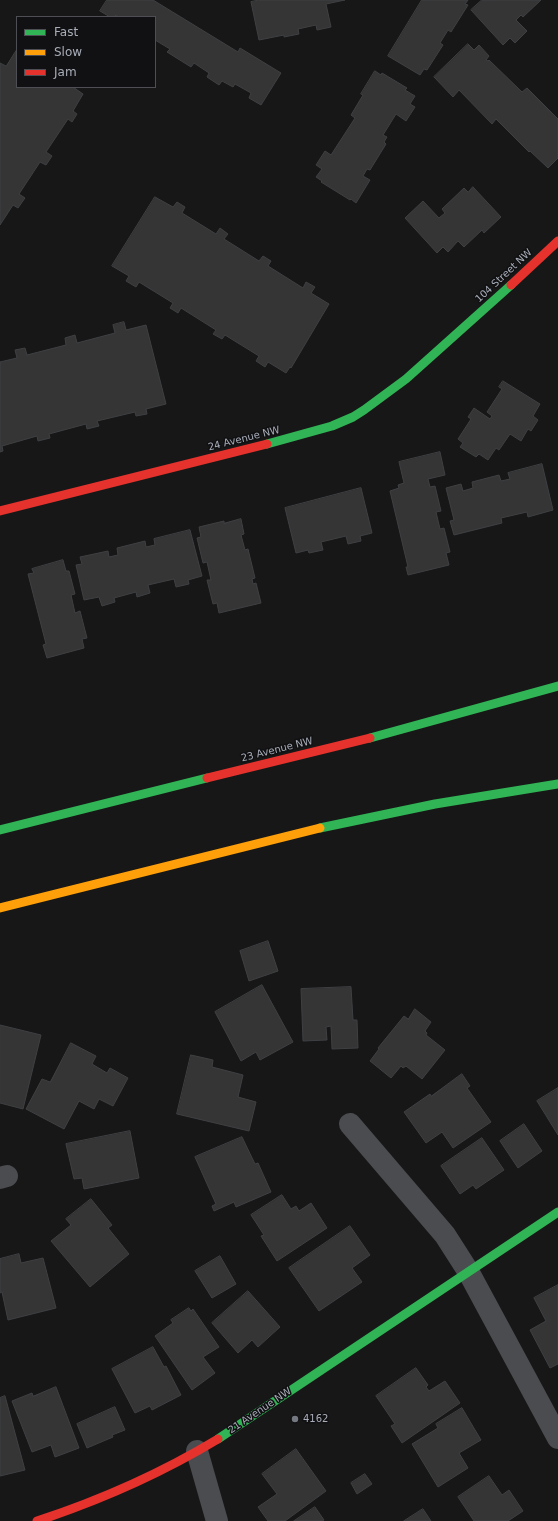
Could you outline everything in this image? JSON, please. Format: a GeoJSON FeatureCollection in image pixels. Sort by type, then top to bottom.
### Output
{"type":"FeatureCollection","features":[{"type":"Feature","properties":{"kind":"street","name":"104 Street NW"},"geometry":{"type":"LineString","coordinates":[[464,328],[558,241]]}},
{"type":"Feature","properties":{"kind":"street","name":"24 Avenue NW"},"geometry":{"type":"LineString","coordinates":[[0,511],[328,428],[352,417],[376,403],[398,386],[464,328]]}},
{"type":"Feature","properties":{"kind":"street","name":"23 Avenue NW"},"geometry":{"type":"LineString","coordinates":[[0,830],[416,726],[558,686]]}},
{"type":"Feature","properties":{"kind":"street"},"geometry":{"type":"LineString","coordinates":[[0,908],[337,824],[435,804],[558,784]]}},
{"type":"Feature","properties":{"kind":"street"},"geometry":{"type":"LineString","coordinates":[[0,840],[48,818]]}},
{"type":"Feature","properties":{"kind":"street"},"geometry":{"type":"LineString","coordinates":[[350,1124],[445,1235],[468,1271],[558,1438]]}},
{"type":"Feature","properties":{"kind":"street","name":"21 Avenue NW"},"geometry":{"type":"LineString","coordinates":[[37,1521],[64,1512],[145,1479],[231,1431],[558,1212]]}},
{"type":"Feature","properties":{"kind":"street"},"geometry":{"type":"LineString","coordinates":[[197,1451],[217,1521]]}},
{"type":"Feature","properties":{"kind":"building"},"geometry":{"type":"Polygon","coordinates":[[[107,0],[153,0],[238,52],[240,48],[281,73],[261,105],[249,98],[251,93],[235,84],[233,87],[222,81],[219,85],[207,77],[209,73],[194,63],[191,67],[167,52],[170,49],[156,41],[156,16],[108,16],[100,11],[107,0]]]}},
{"type":"Feature","properties":{"kind":"building"},"geometry":{"type":"Polygon","coordinates":[[[259,0],[345,0],[326,4],[331,27],[317,30],[316,25],[298,29],[299,34],[284,37],[284,35],[259,40],[251,2],[259,0]]]}},
{"type":"Feature","properties":{"kind":"building"},"geometry":{"type":"Polygon","coordinates":[[[422,0],[468,0],[465,4],[468,5],[451,32],[448,30],[440,43],[443,45],[427,70],[424,69],[420,75],[388,56],[422,0]]]}},
{"type":"Feature","properties":{"kind":"building"},"geometry":{"type":"Polygon","coordinates":[[[482,0],[541,0],[523,17],[521,15],[516,20],[527,31],[515,43],[510,38],[503,45],[471,10],[482,0]]]}},
{"type":"Feature","properties":{"kind":"building"},"geometry":{"type":"Polygon","coordinates":[[[468,44],[474,50],[479,45],[489,56],[486,60],[489,60],[522,92],[527,88],[558,119],[558,158],[548,168],[530,151],[529,152],[496,119],[492,124],[459,90],[453,97],[434,77],[468,44]]]}},
{"type":"Feature","properties":{"kind":"building"},"geometry":{"type":"Polygon","coordinates":[[[16,51],[16,88],[74,88],[83,94],[73,111],[77,114],[72,122],[68,119],[46,152],[52,156],[46,165],[40,162],[19,194],[25,198],[18,208],[13,205],[0,225],[0,63],[6,66],[16,51]]]}},
{"type":"Feature","properties":{"kind":"building"},"geometry":{"type":"Polygon","coordinates":[[[375,71],[381,75],[382,73],[407,88],[405,90],[415,96],[410,104],[415,107],[406,121],[396,114],[383,135],[387,137],[384,142],[386,144],[370,170],[367,169],[363,176],[370,180],[356,203],[321,182],[322,181],[316,177],[322,169],[316,165],[325,151],[331,155],[355,118],[351,115],[363,95],[361,94],[375,71]]]}},
{"type":"Feature","properties":{"kind":"building"},"geometry":{"type":"Polygon","coordinates":[[[473,187],[501,217],[484,233],[482,230],[464,247],[458,241],[448,252],[443,247],[437,253],[405,218],[423,201],[439,218],[445,213],[442,209],[464,188],[468,192],[473,187]]]}},
{"type":"Feature","properties":{"kind":"building"},"geometry":{"type":"Polygon","coordinates":[[[155,197],[173,207],[177,202],[185,207],[182,213],[216,234],[220,228],[228,234],[224,239],[259,261],[263,256],[271,261],[268,266],[303,288],[306,282],[315,287],[311,293],[329,304],[291,368],[290,367],[286,373],[268,362],[265,367],[256,361],[259,356],[225,335],[222,339],[213,334],[216,330],[181,308],[178,313],[170,308],[173,303],[139,282],[136,287],[126,281],[129,276],[112,266],[155,197]]]}},
{"type":"Feature","properties":{"kind":"building"},"geometry":{"type":"Polygon","coordinates":[[[124,322],[126,330],[146,325],[166,404],[146,409],[147,414],[136,416],[135,412],[97,421],[99,426],[87,429],[86,424],[49,434],[50,438],[38,441],[37,436],[2,446],[3,451],[0,452],[0,362],[17,358],[15,350],[25,348],[27,355],[66,345],[65,338],[75,335],[77,343],[115,333],[113,325],[124,322]]]}},
{"type":"Feature","properties":{"kind":"building"},"geometry":{"type":"Polygon","coordinates":[[[503,381],[540,404],[533,416],[538,420],[531,431],[528,429],[521,441],[510,434],[499,450],[496,448],[488,460],[479,454],[476,457],[460,447],[463,443],[458,439],[471,419],[468,417],[474,408],[490,419],[492,416],[487,412],[502,389],[499,387],[503,381]]]}},
{"type":"Feature","properties":{"kind":"building"},"geometry":{"type":"Polygon","coordinates":[[[440,452],[445,475],[428,479],[430,487],[435,486],[441,511],[436,512],[440,529],[444,528],[450,552],[446,553],[449,565],[408,575],[406,567],[408,567],[390,491],[399,488],[398,485],[404,483],[399,462],[440,452]]]}},
{"type":"Feature","properties":{"kind":"building"},"geometry":{"type":"Polygon","coordinates":[[[542,464],[553,510],[528,517],[527,512],[501,518],[502,523],[454,535],[450,521],[454,520],[446,488],[461,484],[463,491],[473,488],[472,482],[499,475],[501,481],[510,479],[508,473],[542,464]]]}},
{"type":"Feature","properties":{"kind":"building"},"geometry":{"type":"Polygon","coordinates":[[[361,488],[372,533],[360,536],[361,541],[348,544],[346,536],[321,542],[323,550],[309,553],[308,550],[296,553],[285,508],[361,488]]]}},
{"type":"Feature","properties":{"kind":"building"},"geometry":{"type":"Polygon","coordinates":[[[241,519],[244,534],[241,535],[245,550],[248,549],[255,578],[252,579],[253,584],[256,583],[261,603],[219,613],[217,603],[213,604],[207,580],[211,580],[207,562],[203,563],[197,538],[201,537],[199,527],[224,521],[224,523],[241,519]]]}},
{"type":"Feature","properties":{"kind":"building"},"geometry":{"type":"Polygon","coordinates":[[[190,530],[202,576],[188,580],[189,584],[176,587],[174,579],[148,585],[150,593],[137,597],[136,592],[114,598],[115,602],[102,606],[99,597],[84,600],[76,565],[82,564],[80,557],[108,551],[109,557],[118,555],[117,548],[145,541],[146,547],[155,545],[154,539],[190,530]]]}},
{"type":"Feature","properties":{"kind":"building"},"geometry":{"type":"Polygon","coordinates":[[[63,560],[66,571],[69,571],[75,594],[71,595],[75,613],[80,611],[87,638],[82,639],[84,648],[47,658],[43,645],[46,644],[28,574],[34,573],[32,569],[63,560]]]}},
{"type":"Feature","properties":{"kind":"building"},"geometry":{"type":"Polygon","coordinates":[[[268,941],[278,971],[249,981],[240,951],[268,941]]]}},
{"type":"Feature","properties":{"kind":"building"},"geometry":{"type":"Polygon","coordinates":[[[262,985],[293,1042],[260,1060],[256,1052],[241,1061],[215,1012],[262,985]]]}},
{"type":"Feature","properties":{"kind":"building"},"geometry":{"type":"Polygon","coordinates":[[[351,987],[353,1020],[357,1020],[358,1048],[332,1049],[331,1026],[326,1027],[327,1040],[303,1041],[301,989],[351,987]]]}},
{"type":"Feature","properties":{"kind":"building"},"geometry":{"type":"Polygon","coordinates":[[[415,1009],[431,1022],[425,1031],[427,1033],[426,1035],[445,1050],[422,1079],[406,1066],[403,1068],[401,1066],[391,1078],[370,1061],[379,1049],[378,1048],[404,1016],[408,1019],[415,1009]]]}},
{"type":"Feature","properties":{"kind":"building"},"geometry":{"type":"Polygon","coordinates":[[[0,1025],[41,1035],[23,1109],[0,1103],[0,1025]]]}},
{"type":"Feature","properties":{"kind":"building"},"geometry":{"type":"Polygon","coordinates":[[[71,1043],[96,1056],[92,1064],[107,1073],[110,1068],[128,1078],[113,1106],[99,1099],[94,1109],[79,1101],[64,1129],[26,1109],[42,1079],[50,1082],[71,1043]]]}},
{"type":"Feature","properties":{"kind":"building"},"geometry":{"type":"Polygon","coordinates":[[[191,1055],[213,1060],[212,1067],[243,1075],[238,1097],[256,1102],[249,1131],[177,1114],[191,1055]]]}},
{"type":"Feature","properties":{"kind":"building"},"geometry":{"type":"Polygon","coordinates":[[[462,1074],[470,1086],[467,1088],[491,1122],[453,1148],[442,1132],[426,1143],[404,1112],[430,1094],[431,1096],[462,1074]]]}},
{"type":"Feature","properties":{"kind":"building"},"geometry":{"type":"Polygon","coordinates":[[[558,1088],[558,1135],[537,1101],[558,1088]]]}},
{"type":"Feature","properties":{"kind":"building"},"geometry":{"type":"Polygon","coordinates":[[[524,1124],[542,1151],[518,1168],[500,1141],[524,1124]]]}},
{"type":"Feature","properties":{"kind":"building"},"geometry":{"type":"Polygon","coordinates":[[[130,1131],[139,1178],[84,1189],[82,1178],[74,1179],[66,1144],[130,1131]]]}},
{"type":"Feature","properties":{"kind":"building"},"geometry":{"type":"Polygon","coordinates":[[[242,1137],[255,1164],[258,1163],[271,1192],[236,1207],[234,1202],[214,1211],[212,1206],[216,1204],[195,1157],[242,1137]]]}},
{"type":"Feature","properties":{"kind":"building"},"geometry":{"type":"Polygon","coordinates":[[[482,1138],[504,1170],[476,1189],[473,1185],[460,1194],[441,1166],[482,1138]]]}},
{"type":"Feature","properties":{"kind":"building"},"geometry":{"type":"Polygon","coordinates":[[[282,1195],[291,1209],[296,1206],[299,1211],[311,1203],[327,1228],[277,1261],[261,1236],[264,1235],[251,1215],[282,1195]]]}},
{"type":"Feature","properties":{"kind":"building"},"geometry":{"type":"Polygon","coordinates":[[[91,1199],[112,1225],[108,1228],[129,1254],[90,1287],[51,1241],[71,1225],[66,1219],[91,1199]]]}},
{"type":"Feature","properties":{"kind":"building"},"geometry":{"type":"Polygon","coordinates":[[[350,1226],[370,1255],[352,1268],[362,1282],[319,1311],[289,1268],[350,1226]]]}},
{"type":"Feature","properties":{"kind":"building"},"geometry":{"type":"Polygon","coordinates":[[[19,1254],[21,1263],[43,1258],[56,1308],[8,1320],[2,1292],[0,1293],[0,1259],[19,1254]]]}},
{"type":"Feature","properties":{"kind":"building"},"geometry":{"type":"Polygon","coordinates":[[[220,1256],[236,1284],[212,1298],[195,1271],[220,1256]]]}},
{"type":"Feature","properties":{"kind":"building"},"geometry":{"type":"Polygon","coordinates":[[[558,1285],[558,1364],[550,1368],[530,1330],[546,1321],[534,1298],[558,1285]]]}},
{"type":"Feature","properties":{"kind":"building"},"geometry":{"type":"Polygon","coordinates":[[[248,1291],[280,1327],[258,1347],[252,1340],[238,1353],[212,1323],[248,1291]]]}},
{"type":"Feature","properties":{"kind":"building"},"geometry":{"type":"Polygon","coordinates":[[[189,1308],[191,1311],[193,1309],[219,1347],[203,1357],[215,1373],[192,1390],[155,1336],[173,1323],[171,1320],[189,1308]]]}},
{"type":"Feature","properties":{"kind":"building"},"geometry":{"type":"Polygon","coordinates":[[[153,1347],[164,1367],[166,1366],[181,1395],[152,1410],[150,1406],[135,1413],[112,1369],[153,1347]]]}},
{"type":"Feature","properties":{"kind":"building"},"geometry":{"type":"Polygon","coordinates":[[[416,1368],[428,1385],[426,1387],[429,1391],[445,1381],[460,1403],[402,1443],[391,1426],[395,1424],[376,1396],[416,1368]]]}},
{"type":"Feature","properties":{"kind":"building"},"geometry":{"type":"Polygon","coordinates":[[[56,1387],[79,1448],[55,1457],[51,1445],[32,1452],[12,1401],[32,1393],[33,1396],[56,1387]]]}},
{"type":"Feature","properties":{"kind":"building"},"geometry":{"type":"Polygon","coordinates":[[[5,1396],[25,1470],[0,1476],[0,1398],[5,1396]]]}},
{"type":"Feature","properties":{"kind":"building"},"geometry":{"type":"Polygon","coordinates":[[[115,1407],[125,1430],[87,1448],[77,1424],[115,1407]]]}},
{"type":"Feature","properties":{"kind":"building"},"geometry":{"type":"Polygon","coordinates":[[[462,1408],[481,1440],[459,1453],[468,1468],[438,1487],[412,1444],[438,1428],[436,1424],[462,1408]]]}},
{"type":"Feature","properties":{"kind":"building"},"geometry":{"type":"Polygon","coordinates":[[[296,1449],[326,1491],[285,1521],[268,1521],[258,1507],[277,1494],[262,1474],[296,1449]]]}},
{"type":"Feature","properties":{"kind":"building"},"geometry":{"type":"Polygon","coordinates":[[[365,1474],[372,1484],[357,1494],[351,1483],[365,1474]]]}},
{"type":"Feature","properties":{"kind":"building"},"geometry":{"type":"Polygon","coordinates":[[[489,1476],[502,1495],[509,1490],[523,1511],[508,1521],[474,1521],[458,1497],[489,1476]]]}},
{"type":"Feature","properties":{"kind":"building"},"geometry":{"type":"Polygon","coordinates":[[[315,1507],[324,1520],[294,1521],[315,1507]]]}},
{"type":"Feature","properties":{"kind":"building"},"geometry":{"type":"Polygon","coordinates":[[[423,1509],[431,1521],[404,1521],[423,1509]]]}},
{"type":"Feature","properties":{"kind":"traffic: fast"},"geometry":{"type":"LineString","coordinates":[[267,444],[332,426],[353,417],[364,410],[406,379],[511,285]]}},
{"type":"Feature","properties":{"kind":"traffic: fast"},"geometry":{"type":"LineString","coordinates":[[370,738],[558,686]]}},
{"type":"Feature","properties":{"kind":"traffic: fast"},"geometry":{"type":"LineString","coordinates":[[0,830],[207,778]]}},
{"type":"Feature","properties":{"kind":"traffic: fast"},"geometry":{"type":"LineString","coordinates":[[320,828],[435,804],[558,784]]}},
{"type":"Feature","properties":{"kind":"traffic: fast"},"geometry":{"type":"LineString","coordinates":[[218,1439],[558,1212]]}},
{"type":"Feature","properties":{"kind":"traffic: slow"},"geometry":{"type":"LineString","coordinates":[[0,908],[320,828]]}},
{"type":"Feature","properties":{"kind":"traffic: jam"},"geometry":{"type":"LineString","coordinates":[[511,285],[558,241]]}},
{"type":"Feature","properties":{"kind":"traffic: jam"},"geometry":{"type":"LineString","coordinates":[[0,511],[267,444]]}},
{"type":"Feature","properties":{"kind":"traffic: jam"},"geometry":{"type":"LineString","coordinates":[[207,778],[370,738]]}},
{"type":"Feature","properties":{"kind":"traffic: jam"},"geometry":{"type":"LineString","coordinates":[[37,1521],[61,1513],[130,1485],[174,1464],[218,1439]]}},
{"type":"Feature","properties":{"kind":"place","name":"4162"},"geometry":{"type":"Point","coordinates":[295,1419]}}]}
